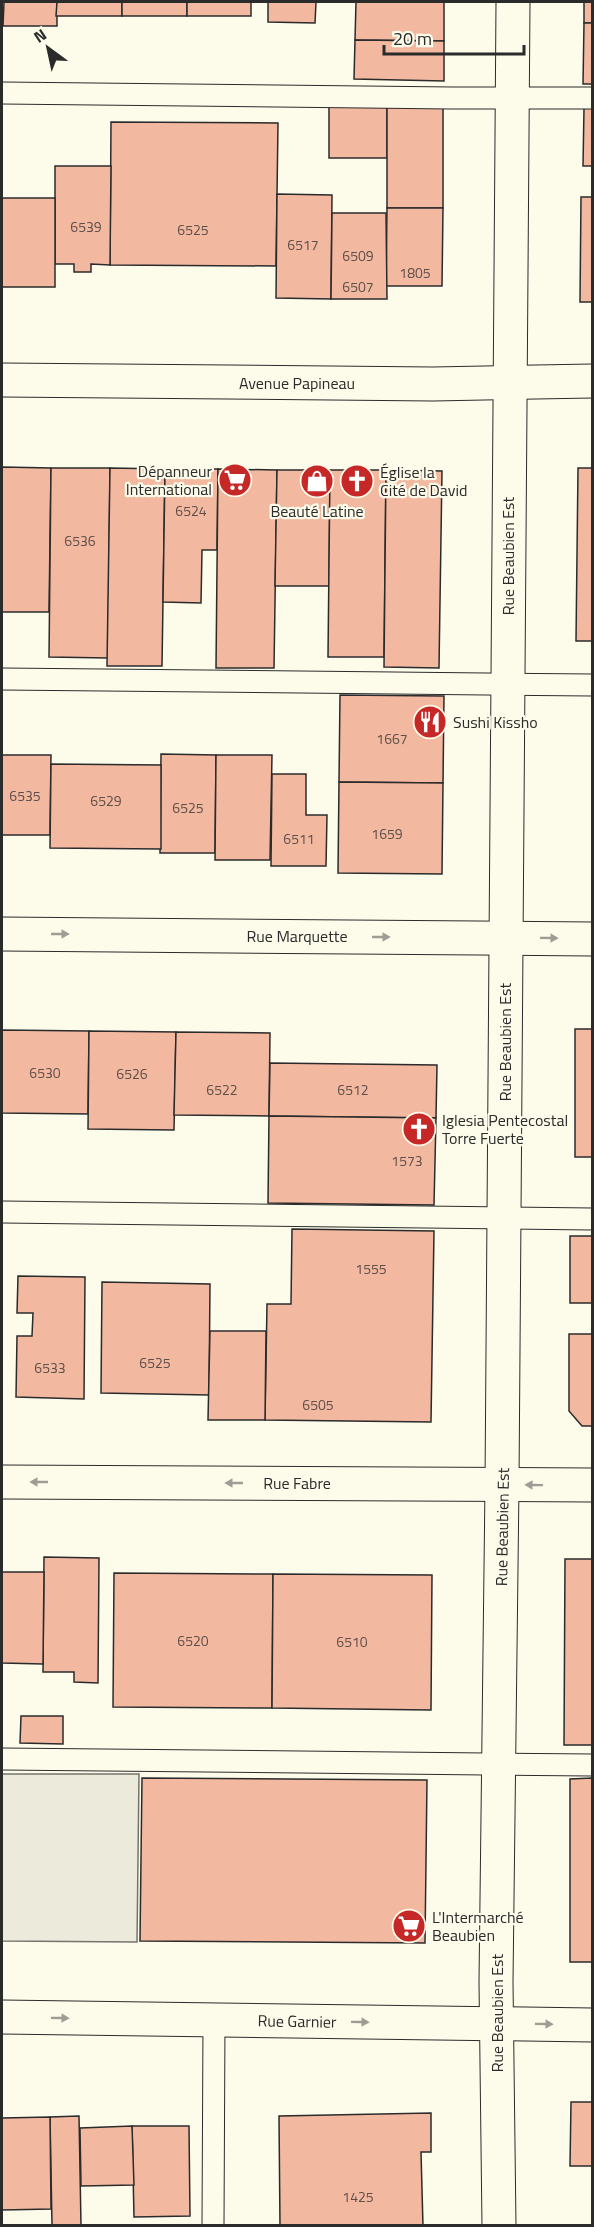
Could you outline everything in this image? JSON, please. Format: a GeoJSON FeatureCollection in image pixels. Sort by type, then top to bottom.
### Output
{"type":"FeatureCollection","features":[{"type":"Feature","properties":{"kind":"street","name":"Rue Beaubien Est"},"geometry":{"type":"LineString","coordinates":[[499,2226],[496,2024],[505,1219],[513,2]]}},
{"type":"Feature","properties":{"kind":"street","name":"Avenue Papineau"},"geometry":{"type":"LineString","coordinates":[[2,380],[432,384],[592,381]]}},
{"type":"Feature","properties":{"kind":"street","name":"Rue Marquette"},"geometry":{"type":"LineString","coordinates":[[2,934],[592,939]]}},
{"type":"Feature","properties":{"kind":"street","name":"Rue Fabre"},"geometry":{"type":"LineString","coordinates":[[2,1482],[592,1485]]}},
{"type":"Feature","properties":{"kind":"street","name":"Rue Garnier"},"geometry":{"type":"LineString","coordinates":[[2,2017],[592,2025]]}},
{"type":"Feature","properties":{"kind":"lane"},"geometry":{"type":"LineString","coordinates":[[2,93],[592,98]]}},
{"type":"Feature","properties":{"kind":"lane"},"geometry":{"type":"LineString","coordinates":[[2,679],[592,685]]}},
{"type":"Feature","properties":{"kind":"lane"},"geometry":{"type":"LineString","coordinates":[[2,1212],[592,1219]]}},
{"type":"Feature","properties":{"kind":"lane"},"geometry":{"type":"LineString","coordinates":[[2,1760],[592,1765]]}},
{"type":"Feature","properties":{"kind":"lane"},"geometry":{"type":"LineString","coordinates":[[213,2226],[214,2020]]}},
{"type":"Feature","properties":{"kind":"shaded area"},"geometry":{"type":"Polygon","coordinates":[[[2,1774],[139,1774],[137,1942],[2,1941],[2,1774]]]}},
{"type":"Feature","properties":{"kind":"building"},"geometry":{"type":"Polygon","coordinates":[[[4,2],[57,2],[57,26],[3,26],[4,2]]]}},
{"type":"Feature","properties":{"kind":"building"},"geometry":{"type":"Polygon","coordinates":[[[57,2],[122,2],[122,16],[56,16],[57,2]]]}},
{"type":"Feature","properties":{"kind":"building"},"geometry":{"type":"Polygon","coordinates":[[[122,2],[187,2],[187,16],[122,16],[122,2]]]}},
{"type":"Feature","properties":{"kind":"building"},"geometry":{"type":"Polygon","coordinates":[[[187,2],[251,2],[251,16],[187,16],[187,2]]]}},
{"type":"Feature","properties":{"kind":"building"},"geometry":{"type":"Polygon","coordinates":[[[268,2],[316,2],[315,23],[268,22],[268,2]]]}},
{"type":"Feature","properties":{"kind":"building"},"geometry":{"type":"Polygon","coordinates":[[[356,2],[444,2],[444,41],[355,40],[356,2]]]}},
{"type":"Feature","properties":{"kind":"building"},"geometry":{"type":"Polygon","coordinates":[[[584,2],[592,2],[592,23],[584,23],[584,2]]]}},
{"type":"Feature","properties":{"kind":"building"},"geometry":{"type":"Polygon","coordinates":[[[584,23],[592,23],[592,84],[583,84],[584,23]]]}},
{"type":"Feature","properties":{"kind":"building"},"geometry":{"type":"Polygon","coordinates":[[[355,40],[444,41],[444,81],[354,79],[355,40]]]}},
{"type":"Feature","properties":{"kind":"building"},"geometry":{"type":"Polygon","coordinates":[[[329,107],[387,107],[387,158],[329,158],[329,107]]]}},
{"type":"Feature","properties":{"kind":"building"},"geometry":{"type":"Polygon","coordinates":[[[387,107],[443,107],[443,208],[387,208],[387,107]]]}},
{"type":"Feature","properties":{"kind":"building"},"geometry":{"type":"Polygon","coordinates":[[[584,108],[592,108],[592,166],[583,166],[584,108]]]}},
{"type":"Feature","properties":{"kind":"building"},"geometry":{"type":"Polygon","coordinates":[[[111,122],[278,123],[276,266],[110,265],[111,122]]]}},
{"type":"Feature","properties":{"kind":"building"},"geometry":{"type":"Polygon","coordinates":[[[55,166],[111,166],[110,265],[91,264],[91,272],[74,272],[74,264],[55,264],[55,166]]]}},
{"type":"Feature","properties":{"kind":"building"},"geometry":{"type":"Polygon","coordinates":[[[277,194],[332,195],[331,299],[276,298],[277,194]]]}},
{"type":"Feature","properties":{"kind":"building"},"geometry":{"type":"Polygon","coordinates":[[[581,197],[592,197],[592,302],[580,302],[581,197]]]}},
{"type":"Feature","properties":{"kind":"building"},"geometry":{"type":"Polygon","coordinates":[[[2,198],[55,198],[55,287],[2,287],[2,198]]]}},
{"type":"Feature","properties":{"kind":"building"},"geometry":{"type":"Polygon","coordinates":[[[387,208],[443,208],[442,286],[386,286],[387,208]]]}},
{"type":"Feature","properties":{"kind":"building"},"geometry":{"type":"Polygon","coordinates":[[[332,213],[386,213],[387,299],[331,299],[332,213]]]}},
{"type":"Feature","properties":{"kind":"building"},"geometry":{"type":"Polygon","coordinates":[[[2,467],[51,468],[49,612],[2,612],[2,467]]]}},
{"type":"Feature","properties":{"kind":"building"},"geometry":{"type":"Polygon","coordinates":[[[51,468],[110,468],[108,658],[49,657],[51,468]]]}},
{"type":"Feature","properties":{"kind":"building"},"geometry":{"type":"Polygon","coordinates":[[[110,468],[165,469],[162,666],[107,666],[110,468]]]}},
{"type":"Feature","properties":{"kind":"building"},"geometry":{"type":"Polygon","coordinates":[[[578,468],[592,468],[592,641],[576,641],[578,468]]]}},
{"type":"Feature","properties":{"kind":"building"},"geometry":{"type":"Polygon","coordinates":[[[165,469],[218,469],[217,550],[202,550],[201,603],[163,602],[165,469]]]}},
{"type":"Feature","properties":{"kind":"building"},"geometry":{"type":"Polygon","coordinates":[[[218,469],[277,470],[274,668],[216,668],[218,469]]]}},
{"type":"Feature","properties":{"kind":"building"},"geometry":{"type":"Polygon","coordinates":[[[277,470],[330,470],[329,586],[275,586],[277,470]]]}},
{"type":"Feature","properties":{"kind":"building"},"geometry":{"type":"Polygon","coordinates":[[[330,470],[386,470],[384,657],[328,657],[330,470]]]}},
{"type":"Feature","properties":{"kind":"building"},"geometry":{"type":"Polygon","coordinates":[[[386,470],[442,471],[439,668],[384,667],[386,470]]]}},
{"type":"Feature","properties":{"kind":"building"},"geometry":{"type":"Polygon","coordinates":[[[340,695],[444,696],[443,783],[339,782],[340,695]]]}},
{"type":"Feature","properties":{"kind":"building"},"geometry":{"type":"Polygon","coordinates":[[[161,754],[216,755],[215,853],[160,853],[161,754]]]}},
{"type":"Feature","properties":{"kind":"building"},"geometry":{"type":"Polygon","coordinates":[[[2,755],[51,755],[50,835],[2,835],[2,755]]]}},
{"type":"Feature","properties":{"kind":"building"},"geometry":{"type":"Polygon","coordinates":[[[216,755],[272,755],[270,860],[215,860],[216,755]]]}},
{"type":"Feature","properties":{"kind":"building"},"geometry":{"type":"Polygon","coordinates":[[[51,764],[161,765],[161,849],[50,848],[51,764]]]}},
{"type":"Feature","properties":{"kind":"building"},"geometry":{"type":"Polygon","coordinates":[[[272,774],[306,774],[306,815],[327,815],[326,866],[271,866],[272,774]]]}},
{"type":"Feature","properties":{"kind":"building"},"geometry":{"type":"Polygon","coordinates":[[[339,782],[443,783],[442,874],[338,873],[339,782]]]}},
{"type":"Feature","properties":{"kind":"building"},"geometry":{"type":"Polygon","coordinates":[[[575,1029],[592,1029],[592,1157],[575,1157],[575,1029]]]}},
{"type":"Feature","properties":{"kind":"building"},"geometry":{"type":"Polygon","coordinates":[[[2,1030],[89,1031],[88,1114],[2,1113],[2,1030]]]}},
{"type":"Feature","properties":{"kind":"building"},"geometry":{"type":"Polygon","coordinates":[[[89,1031],[176,1032],[174,1130],[88,1129],[89,1031]]]}},
{"type":"Feature","properties":{"kind":"building"},"geometry":{"type":"Polygon","coordinates":[[[176,1032],[270,1033],[269,1116],[174,1115],[176,1032]]]}},
{"type":"Feature","properties":{"kind":"building"},"geometry":{"type":"Polygon","coordinates":[[[270,1063],[437,1065],[436,1118],[269,1116],[270,1063]]]}},
{"type":"Feature","properties":{"kind":"building"},"geometry":{"type":"Polygon","coordinates":[[[269,1116],[436,1118],[434,1205],[268,1203],[269,1116]]]}},
{"type":"Feature","properties":{"kind":"building"},"geometry":{"type":"Polygon","coordinates":[[[292,1229],[434,1231],[431,1422],[265,1420],[267,1304],[291,1304],[292,1229]]]}},
{"type":"Feature","properties":{"kind":"building"},"geometry":{"type":"Polygon","coordinates":[[[570,1236],[592,1236],[592,1303],[570,1303],[570,1236]]]}},
{"type":"Feature","properties":{"kind":"building"},"geometry":{"type":"Polygon","coordinates":[[[18,1276],[85,1277],[84,1399],[16,1397],[17,1336],[32,1336],[33,1313],[17,1313],[18,1276]]]}},
{"type":"Feature","properties":{"kind":"building"},"geometry":{"type":"Polygon","coordinates":[[[102,1282],[210,1284],[209,1395],[101,1393],[102,1282]]]}},
{"type":"Feature","properties":{"kind":"building"},"geometry":{"type":"Polygon","coordinates":[[[210,1331],[266,1331],[265,1420],[208,1420],[210,1331]]]}},
{"type":"Feature","properties":{"kind":"building"},"geometry":{"type":"Polygon","coordinates":[[[569,1334],[592,1334],[592,1426],[582,1426],[569,1411],[569,1334]]]}},
{"type":"Feature","properties":{"kind":"building"},"geometry":{"type":"Polygon","coordinates":[[[44,1557],[99,1558],[98,1683],[74,1682],[74,1672],[43,1672],[44,1557]]]}},
{"type":"Feature","properties":{"kind":"building"},"geometry":{"type":"Polygon","coordinates":[[[565,1559],[592,1559],[592,1745],[564,1745],[565,1559]]]}},
{"type":"Feature","properties":{"kind":"building"},"geometry":{"type":"Polygon","coordinates":[[[2,1572],[44,1572],[43,1664],[2,1663],[2,1572]]]}},
{"type":"Feature","properties":{"kind":"building"},"geometry":{"type":"Polygon","coordinates":[[[114,1573],[273,1574],[272,1708],[113,1707],[114,1573]]]}},
{"type":"Feature","properties":{"kind":"building"},"geometry":{"type":"Polygon","coordinates":[[[273,1574],[432,1575],[431,1710],[272,1708],[273,1574]]]}},
{"type":"Feature","properties":{"kind":"building"},"geometry":{"type":"Polygon","coordinates":[[[21,1716],[63,1716],[63,1744],[20,1743],[21,1716]]]}},
{"type":"Feature","properties":{"kind":"building"},"geometry":{"type":"Polygon","coordinates":[[[142,1778],[427,1780],[425,1943],[140,1941],[142,1778]]]}},
{"type":"Feature","properties":{"kind":"building"},"geometry":{"type":"Polygon","coordinates":[[[592,1778],[592,1962],[570,1962],[570,1779],[592,1778]]]}},
{"type":"Feature","properties":{"kind":"building"},"geometry":{"type":"Polygon","coordinates":[[[571,2102],[592,2102],[592,2166],[570,2166],[571,2102]]]}},
{"type":"Feature","properties":{"kind":"building"},"geometry":{"type":"Polygon","coordinates":[[[431,2113],[431,2152],[421,2152],[423,2226],[280,2226],[279,2116],[431,2113]]]}},
{"type":"Feature","properties":{"kind":"building"},"geometry":{"type":"Polygon","coordinates":[[[79,2116],[81,2225],[52,2225],[50,2117],[79,2116]]]}},
{"type":"Feature","properties":{"kind":"building"},"geometry":{"type":"Polygon","coordinates":[[[50,2117],[51,2209],[2,2210],[2,2118],[50,2117]]]}},
{"type":"Feature","properties":{"kind":"building"},"geometry":{"type":"Polygon","coordinates":[[[132,2126],[189,2126],[190,2216],[134,2217],[132,2126]]]}},
{"type":"Feature","properties":{"kind":"building"},"geometry":{"type":"Polygon","coordinates":[[[132,2126],[134,2185],[81,2186],[80,2128],[132,2126]]]}},
{"type":"Feature","properties":{"kind":"place","name":"Dépanneur International"},"geometry":{"type":"Point","coordinates":[235,480]}},
{"type":"Feature","properties":{"kind":"place","name":"Beauté Latine"},"geometry":{"type":"Point","coordinates":[317,481]}},
{"type":"Feature","properties":{"kind":"place","name":"Église la Cité de David"},"geometry":{"type":"Point","coordinates":[357,481]}},
{"type":"Feature","properties":{"kind":"place","name":"Sushi Kissho"},"geometry":{"type":"Point","coordinates":[430,722]}},
{"type":"Feature","properties":{"kind":"place","name":"Iglesia Pentecostal Torre Fuerte"},"geometry":{"type":"Point","coordinates":[419,1129]}},
{"type":"Feature","properties":{"kind":"place","name":"L'Intermarché Beaubien"},"geometry":{"type":"Point","coordinates":[409,1926]}}]}
